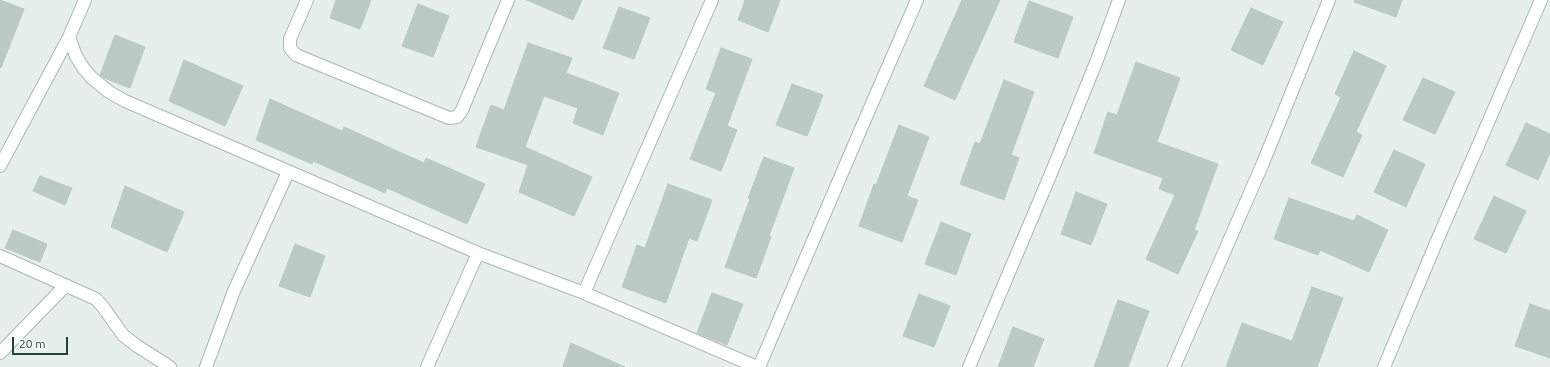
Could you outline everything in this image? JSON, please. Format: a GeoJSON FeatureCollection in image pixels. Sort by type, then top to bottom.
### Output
{"type":"FeatureCollection","features":[{"type":"Feature","properties":{"kind":"street"},"geometry":{"type":"LineString","coordinates":[[0,166],[69,37],[85,0]]}},
{"type":"Feature","properties":{"kind":"street"},"geometry":{"type":"LineString","coordinates":[[307,0],[290,39],[290,48],[296,55],[449,118],[456,117],[462,110],[508,0]]}},
{"type":"Feature","properties":{"kind":"street"},"geometry":{"type":"LineString","coordinates":[[584,293],[712,0]]}},
{"type":"Feature","properties":{"kind":"street"},"geometry":{"type":"LineString","coordinates":[[69,37],[76,56],[92,78],[125,101],[478,253],[584,293],[758,367],[917,0]]}},
{"type":"Feature","properties":{"kind":"street"},"geometry":{"type":"LineString","coordinates":[[969,367],[1052,171],[1097,60],[1119,0]]}},
{"type":"Feature","properties":{"kind":"street"},"geometry":{"type":"LineString","coordinates":[[1174,367],[1263,163],[1329,0]]}},
{"type":"Feature","properties":{"kind":"street"},"geometry":{"type":"LineString","coordinates":[[1384,367],[1436,243],[1542,0]]}},
{"type":"Feature","properties":{"kind":"street"},"geometry":{"type":"LineString","coordinates":[[206,367],[234,291],[288,172]]}},
{"type":"Feature","properties":{"kind":"street"},"geometry":{"type":"LineString","coordinates":[[427,367],[478,253]]}},
{"type":"Feature","properties":{"kind":"street"},"geometry":{"type":"LineString","coordinates":[[0,256],[96,299],[123,335],[136,346],[170,367]]}},
{"type":"Feature","properties":{"kind":"street"},"geometry":{"type":"LineString","coordinates":[[0,353],[66,285]]}},
{"type":"Feature","properties":{"kind":"building"},"geometry":{"type":"Polygon","coordinates":[[[0,0],[24,9],[1,68],[0,67],[0,0]]]}},
{"type":"Feature","properties":{"kind":"building"},"geometry":{"type":"Polygon","coordinates":[[[336,0],[371,0],[360,29],[330,18],[336,0]]]}},
{"type":"Feature","properties":{"kind":"building"},"geometry":{"type":"Polygon","coordinates":[[[527,0],[582,0],[573,20],[527,0]]]}},
{"type":"Feature","properties":{"kind":"building"},"geometry":{"type":"Polygon","coordinates":[[[745,0],[780,0],[768,32],[738,20],[745,0]]]}},
{"type":"Feature","properties":{"kind":"building"},"geometry":{"type":"Polygon","coordinates":[[[962,0],[1000,0],[955,100],[924,86],[962,0]]]}},
{"type":"Feature","properties":{"kind":"building"},"geometry":{"type":"Polygon","coordinates":[[[1355,0],[1402,0],[1396,17],[1354,2],[1355,0]]]}},
{"type":"Feature","properties":{"kind":"building"},"geometry":{"type":"Polygon","coordinates":[[[1029,1],[1073,17],[1058,58],[1014,42],[1029,1]]]}},
{"type":"Feature","properties":{"kind":"building"},"geometry":{"type":"Polygon","coordinates":[[[418,4],[449,16],[433,57],[402,46],[418,4]]]}},
{"type":"Feature","properties":{"kind":"building"},"geometry":{"type":"Polygon","coordinates":[[[619,7],[650,18],[634,59],[603,48],[619,7]]]}},
{"type":"Feature","properties":{"kind":"building"},"geometry":{"type":"Polygon","coordinates":[[[1251,8],[1283,22],[1263,65],[1231,50],[1251,8]]]}},
{"type":"Feature","properties":{"kind":"building"},"geometry":{"type":"Polygon","coordinates":[[[115,35],[145,47],[130,88],[100,75],[115,35]]]}},
{"type":"Feature","properties":{"kind":"building"},"geometry":{"type":"Polygon","coordinates":[[[528,43],[572,58],[566,73],[619,93],[603,135],[573,123],[578,108],[544,96],[525,147],[592,177],[574,216],[519,192],[528,165],[476,147],[491,105],[504,110],[528,43]]]}},
{"type":"Feature","properties":{"kind":"building"},"geometry":{"type":"Polygon","coordinates":[[[721,48],[752,59],[727,126],[737,130],[721,171],[690,159],[716,93],[706,89],[721,48]]]}},
{"type":"Feature","properties":{"kind":"building"},"geometry":{"type":"Polygon","coordinates":[[[1354,51],[1386,66],[1356,132],[1362,135],[1343,177],[1311,163],[1341,97],[1335,94],[1354,51]]]}},
{"type":"Feature","properties":{"kind":"building"},"geometry":{"type":"Polygon","coordinates":[[[184,60],[243,86],[225,126],[169,101],[184,60]]]}},
{"type":"Feature","properties":{"kind":"building"},"geometry":{"type":"Polygon","coordinates":[[[1136,62],[1180,78],[1157,142],[1218,164],[1194,230],[1198,231],[1178,274],[1146,259],[1175,195],[1159,189],[1163,178],[1094,153],[1108,112],[1117,115],[1136,62]]]}},
{"type":"Feature","properties":{"kind":"building"},"geometry":{"type":"Polygon","coordinates":[[[1423,78],[1455,92],[1435,134],[1403,120],[1423,78]]]}},
{"type":"Feature","properties":{"kind":"building"},"geometry":{"type":"Polygon","coordinates":[[[1004,80],[1034,92],[1011,155],[1019,158],[1004,200],[960,184],[975,142],[980,144],[1004,80]]]}},
{"type":"Feature","properties":{"kind":"building"},"geometry":{"type":"Polygon","coordinates":[[[792,84],[823,95],[807,136],[776,125],[792,84]]]}},
{"type":"Feature","properties":{"kind":"building"},"geometry":{"type":"Polygon","coordinates":[[[270,99],[342,131],[344,127],[424,163],[426,158],[485,184],[467,224],[387,188],[385,193],[313,161],[312,164],[256,140],[270,99]]]}},
{"type":"Feature","properties":{"kind":"building"},"geometry":{"type":"Polygon","coordinates":[[[1526,123],[1550,134],[1550,153],[1538,180],[1506,165],[1526,123]]]}},
{"type":"Feature","properties":{"kind":"building"},"geometry":{"type":"Polygon","coordinates":[[[899,125],[929,137],[907,196],[918,200],[902,242],[859,226],[874,184],[876,185],[899,125]]]}},
{"type":"Feature","properties":{"kind":"building"},"geometry":{"type":"Polygon","coordinates":[[[1394,150],[1425,164],[1406,207],[1374,192],[1394,150]]]}},
{"type":"Feature","properties":{"kind":"building"},"geometry":{"type":"Polygon","coordinates":[[[764,157],[794,168],[769,236],[771,237],[756,278],[725,267],[750,199],[748,198],[764,157]]]}},
{"type":"Feature","properties":{"kind":"building"},"geometry":{"type":"Polygon","coordinates":[[[40,176],[72,188],[65,205],[33,191],[40,176]]]}},
{"type":"Feature","properties":{"kind":"building"},"geometry":{"type":"Polygon","coordinates":[[[668,184],[712,200],[697,241],[689,238],[666,303],[622,287],[637,245],[645,248],[668,184]]]}},
{"type":"Feature","properties":{"kind":"building"},"geometry":{"type":"Polygon","coordinates":[[[125,186],[184,212],[167,252],[111,227],[125,186]]]}},
{"type":"Feature","properties":{"kind":"building"},"geometry":{"type":"Polygon","coordinates":[[[1076,192],[1107,204],[1091,245],[1061,234],[1076,192]]]}},
{"type":"Feature","properties":{"kind":"building"},"geometry":{"type":"Polygon","coordinates":[[[1494,196],[1526,211],[1506,253],[1474,239],[1494,196]]]}},
{"type":"Feature","properties":{"kind":"building"},"geometry":{"type":"Polygon","coordinates":[[[1289,198],[1354,221],[1357,215],[1388,230],[1369,272],[1320,250],[1318,255],[1274,239],[1289,198]]]}},
{"type":"Feature","properties":{"kind":"building"},"geometry":{"type":"Polygon","coordinates":[[[941,222],[971,234],[956,275],[925,264],[941,222]]]}},
{"type":"Feature","properties":{"kind":"building"},"geometry":{"type":"Polygon","coordinates":[[[13,230],[47,244],[40,262],[5,248],[13,230]]]}},
{"type":"Feature","properties":{"kind":"building"},"geometry":{"type":"Polygon","coordinates":[[[295,244],[325,256],[310,297],[279,286],[295,244]]]}},
{"type":"Feature","properties":{"kind":"building"},"geometry":{"type":"Polygon","coordinates":[[[1312,287],[1343,298],[1317,367],[1226,367],[1242,323],[1292,341],[1312,287]]]}},
{"type":"Feature","properties":{"kind":"building"},"geometry":{"type":"Polygon","coordinates":[[[712,293],[743,304],[727,345],[697,333],[712,293]]]}},
{"type":"Feature","properties":{"kind":"building"},"geometry":{"type":"Polygon","coordinates":[[[919,294],[950,306],[934,347],[903,336],[919,294]]]}},
{"type":"Feature","properties":{"kind":"building"},"geometry":{"type":"Polygon","coordinates":[[[1118,300],[1149,311],[1128,367],[1094,367],[1118,300]]]}},
{"type":"Feature","properties":{"kind":"building"},"geometry":{"type":"Polygon","coordinates":[[[1530,304],[1550,311],[1550,358],[1515,346],[1530,304]]]}},
{"type":"Feature","properties":{"kind":"building"},"geometry":{"type":"Polygon","coordinates":[[[1013,327],[1044,339],[1033,367],[998,367],[1013,327]]]}},
{"type":"Feature","properties":{"kind":"building"},"geometry":{"type":"Polygon","coordinates":[[[571,343],[625,367],[563,367],[571,343]]]}}]}
